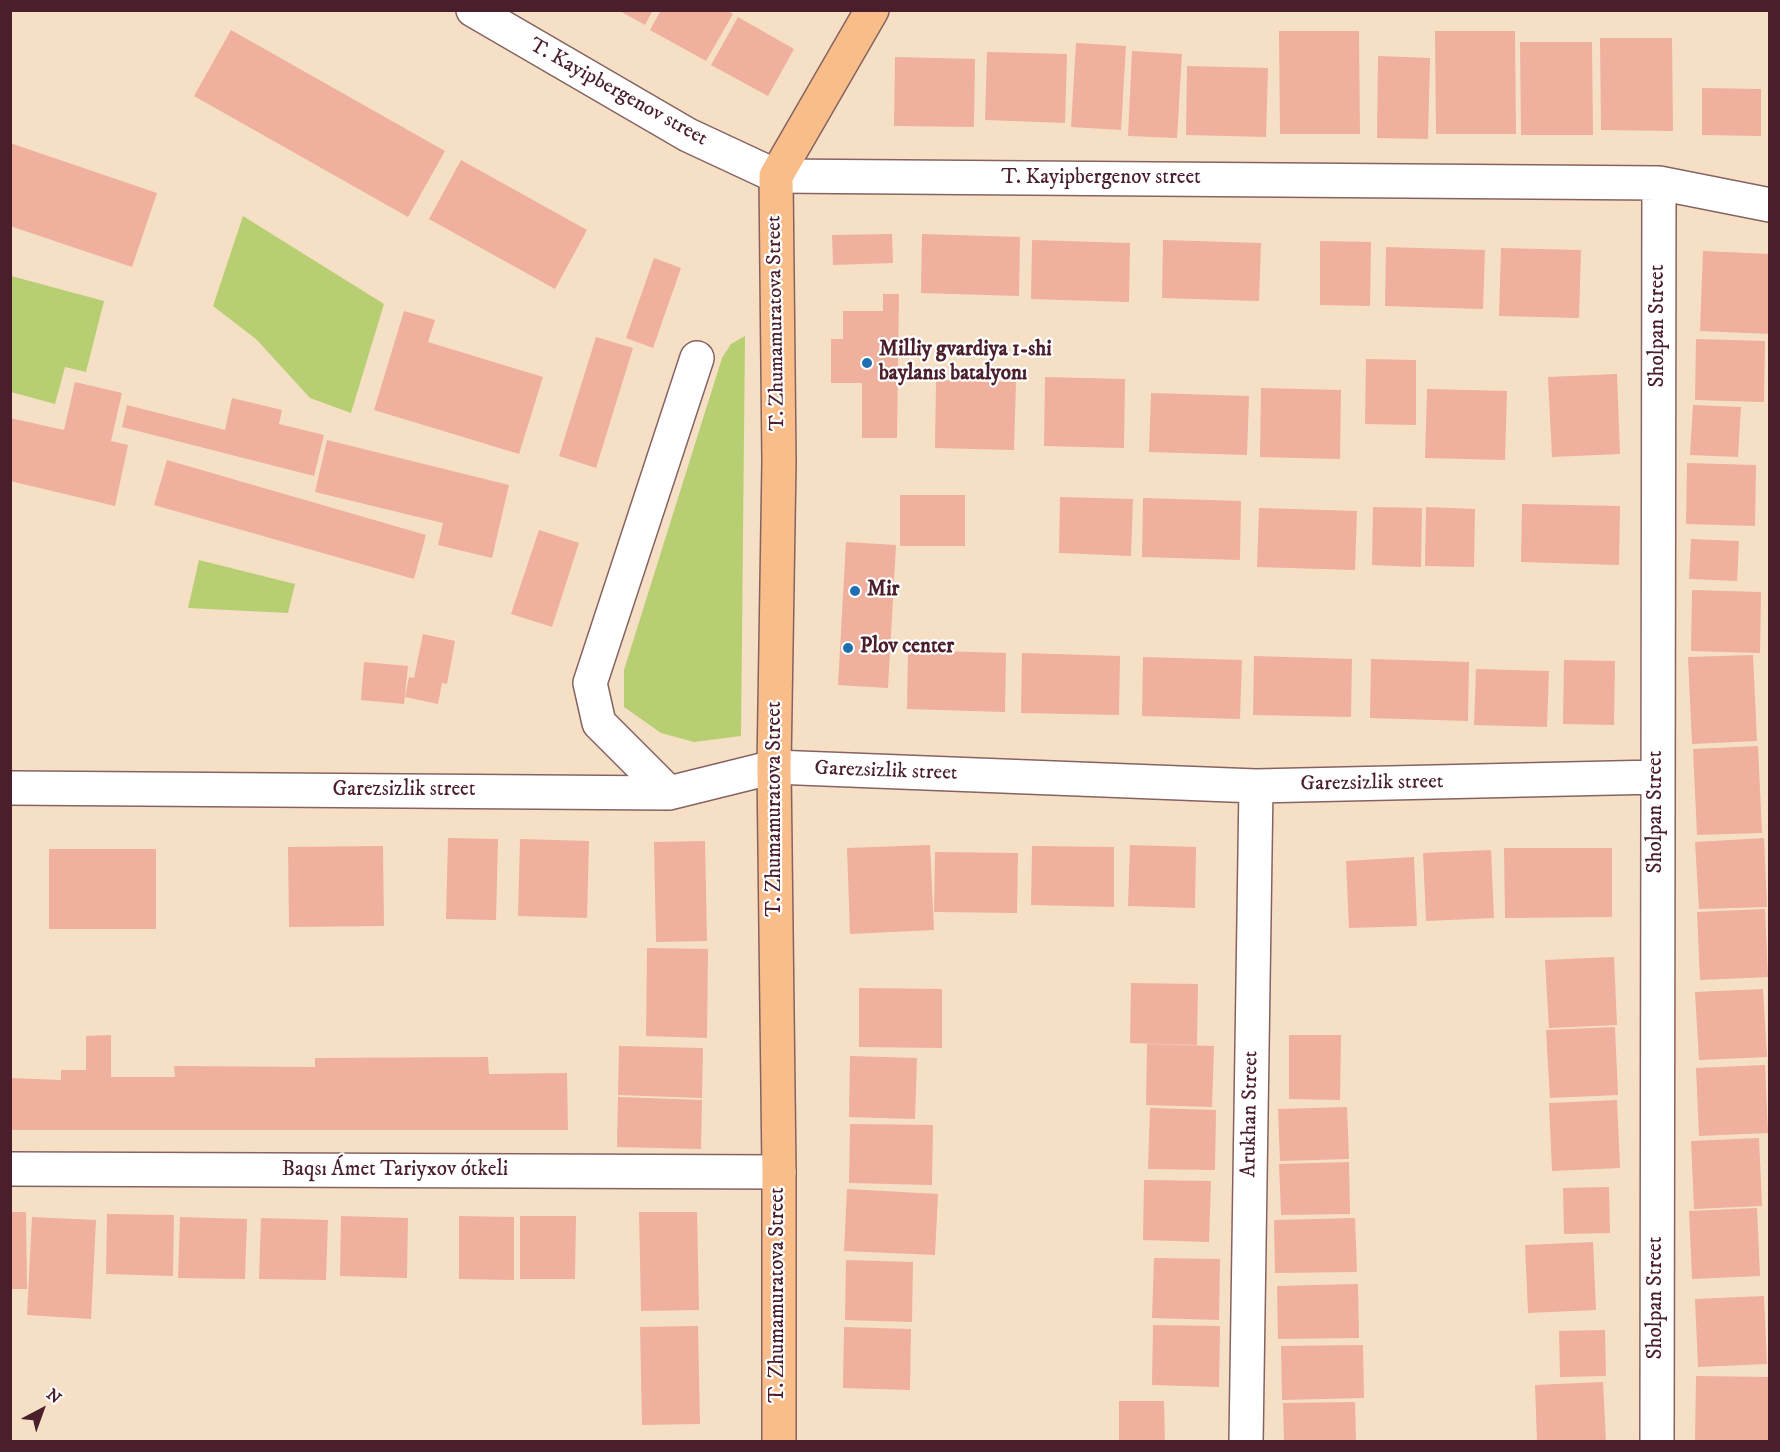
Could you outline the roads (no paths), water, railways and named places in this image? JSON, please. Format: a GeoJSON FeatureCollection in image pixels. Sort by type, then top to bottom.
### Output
{"type":"FeatureCollection","features":[{"type":"Feature","properties":{"kind":"main road"},"geometry":{"type":"LineString","coordinates":[[776,176],[872,10]]}},
{"type":"Feature","properties":{"kind":"main road","name":"T. Zhumamuratova Street"},"geometry":{"type":"LineString","coordinates":[[776,176],[779,462],[774,767],[779,1172],[779,1442]]}},
{"type":"Feature","properties":{"kind":"street","name":"T. Kayipbergenov street"},"geometry":{"type":"LineString","coordinates":[[473,10],[688,135],[776,176],[1659,183],[1770,205]]}},
{"type":"Feature","properties":{"kind":"street","name":"Sholpan Street"},"geometry":{"type":"LineString","coordinates":[[1657,1442],[1659,183]]}},
{"type":"Feature","properties":{"kind":"street"},"geometry":{"type":"LineString","coordinates":[[669,793],[598,723],[590,683],[697,358]]}},
{"type":"Feature","properties":{"kind":"street","name":"Garezsizlik street"},"geometry":{"type":"LineString","coordinates":[[10,788],[669,793],[774,767],[1256,786],[1657,777]]}},
{"type":"Feature","properties":{"kind":"street","name":"Arukhan Street"},"geometry":{"type":"LineString","coordinates":[[1246,1442],[1256,786]]}},
{"type":"Feature","properties":{"kind":"street","name":"Baqsı Ámet Tariyxov ótkeli"},"geometry":{"type":"LineString","coordinates":[[10,1169],[779,1172]]}},
{"type":"Feature","properties":{"kind":"place","name":"Milliy gvardiya 1-shi baylanıs batalyonı"},"geometry":{"type":"Point","coordinates":[867,363]}},
{"type":"Feature","properties":{"kind":"place","name":"Mir"},"geometry":{"type":"Point","coordinates":[855,591]}},
{"type":"Feature","properties":{"kind":"place","name":"Plov center"},"geometry":{"type":"Point","coordinates":[848,648]}}]}
